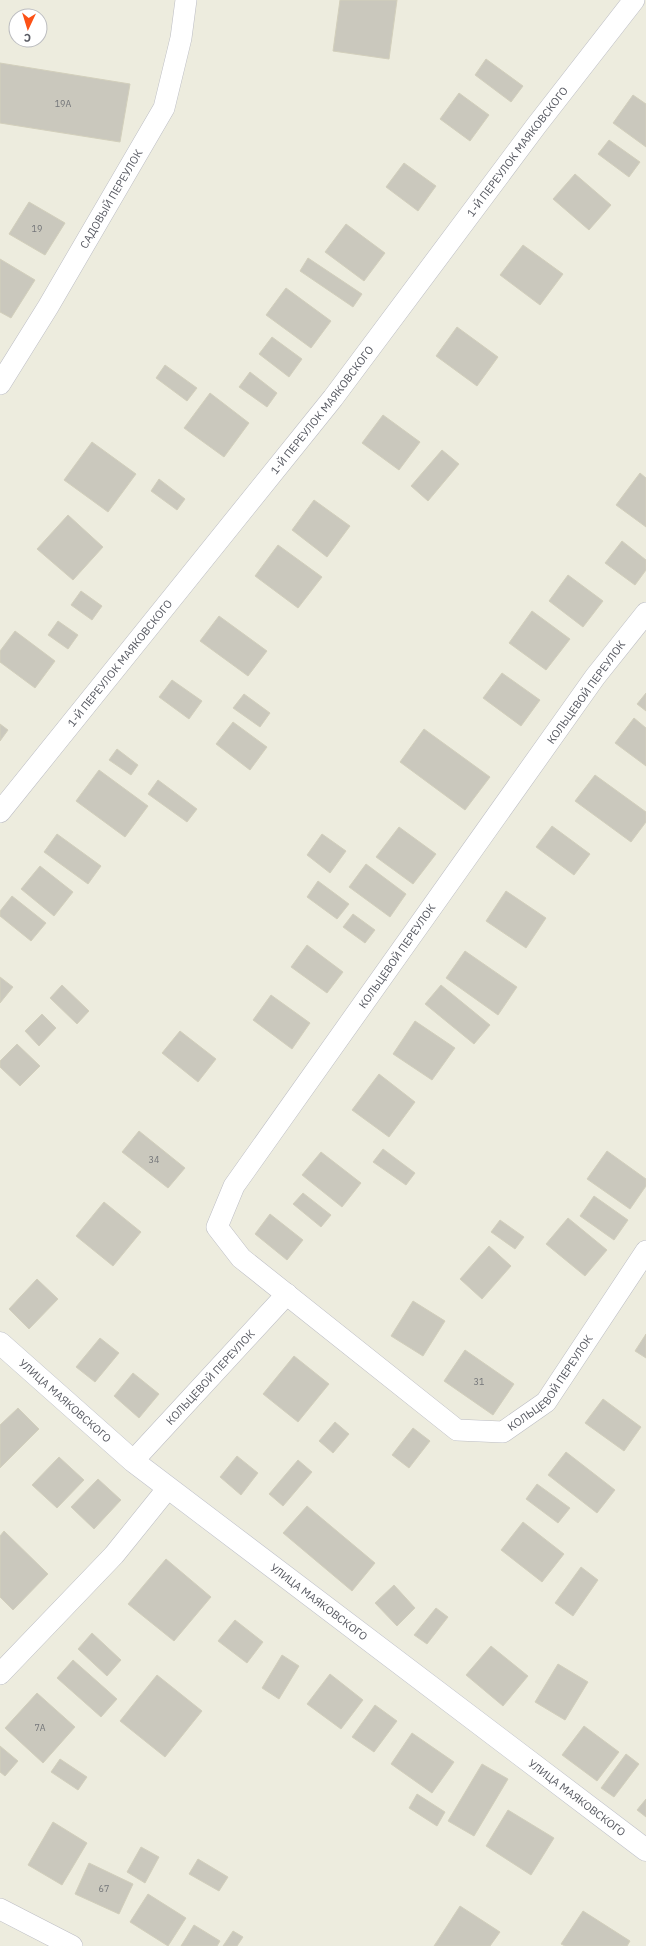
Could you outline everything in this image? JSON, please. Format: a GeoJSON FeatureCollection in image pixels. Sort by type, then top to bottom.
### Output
{"type":"FeatureCollection","features":[{"type":"Feature","properties":{"kind":"street","name":"САДОВЫЙ ПЕРЕУЛОК"},"geometry":{"type":"LineString","coordinates":[[0,384],[48,307],[164,108],[181,38],[186,0]]}},
{"type":"Feature","properties":{"kind":"street","name":"1-Й ПЕРЕУЛОК МАЯКОВСКОГО"},"geometry":{"type":"LineString","coordinates":[[0,812],[334,398],[536,126],[634,0]]}},
{"type":"Feature","properties":{"kind":"street","name":"КОЛЬЦЕВОЙ ПЕРЕУЛОК"},"geometry":{"type":"LineString","coordinates":[[646,613],[595,677],[234,1186],[217,1227],[241,1258],[457,1430],[503,1432],[546,1402],[646,1251]]}},
{"type":"Feature","properties":{"kind":"street","name":"КОЛЬЦЕВОЙ ПЕРЕУЛОК"},"geometry":{"type":"LineString","coordinates":[[133,1461],[287,1294]]}},
{"type":"Feature","properties":{"kind":"street","name":"УЛИЦА МАЯКОВСКОГО"},"geometry":{"type":"LineString","coordinates":[[0,1343],[133,1461],[646,1850]]}},
{"type":"Feature","properties":{"kind":"street"},"geometry":{"type":"LineString","coordinates":[[0,1674],[114,1555],[168,1488]]}},
{"type":"Feature","properties":{"kind":"street"},"geometry":{"type":"LineString","coordinates":[[0,1909],[72,1946]]}},
{"type":"Feature","properties":{"kind":"building"},"geometry":{"type":"Polygon","coordinates":[[[340,0],[397,0],[389,59],[333,51],[340,0]]]}},
{"type":"Feature","properties":{"kind":"building"},"geometry":{"type":"Polygon","coordinates":[[[486,59],[523,86],[511,102],[475,75],[486,59]]]}},
{"type":"Feature","properties":{"kind":"building"},"geometry":{"type":"Polygon","coordinates":[[[0,63],[130,84],[120,142],[0,123],[0,63]]]}},
{"type":"Feature","properties":{"kind":"building"},"geometry":{"type":"Polygon","coordinates":[[[459,93],[489,115],[470,141],[440,119],[459,93]]]}},
{"type":"Feature","properties":{"kind":"building"},"geometry":{"type":"Polygon","coordinates":[[[633,95],[646,104],[646,147],[613,123],[633,95]]]}},
{"type":"Feature","properties":{"kind":"building"},"geometry":{"type":"Polygon","coordinates":[[[609,140],[640,162],[629,177],[598,154],[609,140]]]}},
{"type":"Feature","properties":{"kind":"building"},"geometry":{"type":"Polygon","coordinates":[[[404,163],[436,186],[418,211],[386,187],[404,163]]]}},
{"type":"Feature","properties":{"kind":"building"},"geometry":{"type":"Polygon","coordinates":[[[575,174],[611,205],[589,230],[553,199],[575,174]]]}},
{"type":"Feature","properties":{"kind":"building"},"geometry":{"type":"Polygon","coordinates":[[[29,202],[65,223],[45,255],[9,234],[29,202]]]}},
{"type":"Feature","properties":{"kind":"building"},"geometry":{"type":"Polygon","coordinates":[[[346,224],[385,253],[364,281],[325,252],[346,224]]]}},
{"type":"Feature","properties":{"kind":"building"},"geometry":{"type":"Polygon","coordinates":[[[523,245],[563,274],[540,305],[500,275],[523,245]]]}},
{"type":"Feature","properties":{"kind":"building"},"geometry":{"type":"Polygon","coordinates":[[[308,258],[362,294],[353,307],[300,271],[308,258]]]}},
{"type":"Feature","properties":{"kind":"building"},"geometry":{"type":"Polygon","coordinates":[[[0,259],[35,280],[11,318],[0,312],[0,259]]]}},
{"type":"Feature","properties":{"kind":"building"},"geometry":{"type":"Polygon","coordinates":[[[286,288],[331,321],[311,348],[266,315],[286,288]]]}},
{"type":"Feature","properties":{"kind":"building"},"geometry":{"type":"Polygon","coordinates":[[[457,327],[498,357],[477,386],[436,356],[457,327]]]}},
{"type":"Feature","properties":{"kind":"building"},"geometry":{"type":"Polygon","coordinates":[[[272,337],[302,359],[289,377],[259,354],[272,337]]]}},
{"type":"Feature","properties":{"kind":"building"},"geometry":{"type":"Polygon","coordinates":[[[165,365],[197,388],[187,401],[156,378],[165,365]]]}},
{"type":"Feature","properties":{"kind":"building"},"geometry":{"type":"Polygon","coordinates":[[[250,372],[277,393],[267,407],[239,387],[250,372]]]}},
{"type":"Feature","properties":{"kind":"building"},"geometry":{"type":"Polygon","coordinates":[[[210,393],[249,423],[224,457],[184,428],[210,393]]]}},
{"type":"Feature","properties":{"kind":"building"},"geometry":{"type":"Polygon","coordinates":[[[383,415],[420,442],[399,470],[362,443],[383,415]]]}},
{"type":"Feature","properties":{"kind":"building"},"geometry":{"type":"Polygon","coordinates":[[[92,442],[136,474],[108,512],[64,480],[92,442]]]}},
{"type":"Feature","properties":{"kind":"building"},"geometry":{"type":"Polygon","coordinates":[[[442,450],[459,464],[428,501],[411,486],[442,450]]]}},
{"type":"Feature","properties":{"kind":"building"},"geometry":{"type":"Polygon","coordinates":[[[640,473],[646,478],[646,527],[616,505],[640,473]]]}},
{"type":"Feature","properties":{"kind":"building"},"geometry":{"type":"Polygon","coordinates":[[[159,479],[185,499],[177,510],[151,491],[159,479]]]}},
{"type":"Feature","properties":{"kind":"building"},"geometry":{"type":"Polygon","coordinates":[[[314,500],[350,526],[327,557],[292,530],[314,500]]]}},
{"type":"Feature","properties":{"kind":"building"},"geometry":{"type":"Polygon","coordinates":[[[68,515],[103,547],[73,580],[37,549],[68,515]]]}},
{"type":"Feature","properties":{"kind":"building"},"geometry":{"type":"Polygon","coordinates":[[[622,541],[646,560],[646,570],[635,585],[605,563],[622,541]]]}},
{"type":"Feature","properties":{"kind":"building"},"geometry":{"type":"Polygon","coordinates":[[[278,545],[322,577],[298,608],[255,576],[278,545]]]}},
{"type":"Feature","properties":{"kind":"building"},"geometry":{"type":"Polygon","coordinates":[[[568,575],[603,601],[583,627],[549,601],[568,575]]]}},
{"type":"Feature","properties":{"kind":"building"},"geometry":{"type":"Polygon","coordinates":[[[81,591],[102,606],[92,620],[71,605],[81,591]]]}},
{"type":"Feature","properties":{"kind":"building"},"geometry":{"type":"Polygon","coordinates":[[[532,611],[570,639],[546,670],[509,643],[532,611]]]}},
{"type":"Feature","properties":{"kind":"building"},"geometry":{"type":"Polygon","coordinates":[[[219,616],[267,651],[248,676],[200,641],[219,616]]]}},
{"type":"Feature","properties":{"kind":"building"},"geometry":{"type":"Polygon","coordinates":[[[58,621],[78,635],[68,649],[48,635],[58,621]]]}},
{"type":"Feature","properties":{"kind":"building"},"geometry":{"type":"Polygon","coordinates":[[[15,631],[55,661],[35,688],[0,662],[0,651],[15,631]]]}},
{"type":"Feature","properties":{"kind":"building"},"geometry":{"type":"Polygon","coordinates":[[[502,673],[540,700],[521,726],[483,698],[502,673]]]}},
{"type":"Feature","properties":{"kind":"building"},"geometry":{"type":"Polygon","coordinates":[[[172,680],[202,701],[189,719],[159,697],[172,680]]]}},
{"type":"Feature","properties":{"kind":"building"},"geometry":{"type":"Polygon","coordinates":[[[646,693],[646,711],[637,704],[646,693]]]}},
{"type":"Feature","properties":{"kind":"building"},"geometry":{"type":"Polygon","coordinates":[[[244,694],[270,713],[260,727],[233,708],[244,694]]]}},
{"type":"Feature","properties":{"kind":"building"},"geometry":{"type":"Polygon","coordinates":[[[634,718],[646,728],[646,766],[615,743],[634,718]]]}},
{"type":"Feature","properties":{"kind":"building"},"geometry":{"type":"Polygon","coordinates":[[[233,722],[267,747],[250,770],[216,744],[233,722]]]}},
{"type":"Feature","properties":{"kind":"building"},"geometry":{"type":"Polygon","coordinates":[[[0,724],[8,730],[0,741],[0,724]]]}},
{"type":"Feature","properties":{"kind":"building"},"geometry":{"type":"Polygon","coordinates":[[[424,729],[490,777],[465,810],[400,762],[424,729]]]}},
{"type":"Feature","properties":{"kind":"building"},"geometry":{"type":"Polygon","coordinates":[[[117,749],[138,765],[131,775],[109,760],[117,749]]]}},
{"type":"Feature","properties":{"kind":"building"},"geometry":{"type":"Polygon","coordinates":[[[99,770],[148,806],[125,837],[76,801],[99,770]]]}},
{"type":"Feature","properties":{"kind":"building"},"geometry":{"type":"Polygon","coordinates":[[[595,775],[646,812],[646,822],[631,842],[575,801],[595,775]]]}},
{"type":"Feature","properties":{"kind":"building"},"geometry":{"type":"Polygon","coordinates":[[[158,780],[197,809],[187,822],[148,794],[158,780]]]}},
{"type":"Feature","properties":{"kind":"building"},"geometry":{"type":"Polygon","coordinates":[[[552,826],[590,854],[574,875],[536,847],[552,826]]]}},
{"type":"Feature","properties":{"kind":"building"},"geometry":{"type":"Polygon","coordinates":[[[399,827],[436,854],[413,884],[376,857],[399,827]]]}},
{"type":"Feature","properties":{"kind":"building"},"geometry":{"type":"Polygon","coordinates":[[[57,834],[101,866],[88,884],[44,852],[57,834]]]}},
{"type":"Feature","properties":{"kind":"building"},"geometry":{"type":"Polygon","coordinates":[[[322,834],[346,851],[330,873],[307,855],[322,834]]]}},
{"type":"Feature","properties":{"kind":"building"},"geometry":{"type":"Polygon","coordinates":[[[366,864],[406,894],[390,917],[349,887],[366,864]]]}},
{"type":"Feature","properties":{"kind":"building"},"geometry":{"type":"Polygon","coordinates":[[[40,866],[73,892],[54,916],[21,889],[40,866]]]}},
{"type":"Feature","properties":{"kind":"building"},"geometry":{"type":"Polygon","coordinates":[[[318,881],[349,904],[337,919],[307,897],[318,881]]]}},
{"type":"Feature","properties":{"kind":"building"},"geometry":{"type":"Polygon","coordinates":[[[506,891],[546,918],[526,948],[486,921],[506,891]]]}},
{"type":"Feature","properties":{"kind":"building"},"geometry":{"type":"Polygon","coordinates":[[[12,896],[46,923],[31,941],[0,916],[0,911],[12,896]]]}},
{"type":"Feature","properties":{"kind":"building"},"geometry":{"type":"Polygon","coordinates":[[[353,914],[375,930],[365,943],[343,927],[353,914]]]}},
{"type":"Feature","properties":{"kind":"building"},"geometry":{"type":"Polygon","coordinates":[[[307,945],[343,972],[327,993],[291,967],[307,945]]]}},
{"type":"Feature","properties":{"kind":"building"},"geometry":{"type":"Polygon","coordinates":[[[465,951],[517,987],[498,1015],[446,978],[465,951]]]}},
{"type":"Feature","properties":{"kind":"building"},"geometry":{"type":"Polygon","coordinates":[[[0,977],[13,987],[0,1003],[0,977]]]}},
{"type":"Feature","properties":{"kind":"building"},"geometry":{"type":"Polygon","coordinates":[[[62,985],[89,1011],[77,1024],[50,998],[62,985]]]}},
{"type":"Feature","properties":{"kind":"building"},"geometry":{"type":"Polygon","coordinates":[[[441,985],[490,1025],[474,1044],[425,1004],[441,985]]]}},
{"type":"Feature","properties":{"kind":"building"},"geometry":{"type":"Polygon","coordinates":[[[271,995],[310,1023],[292,1049],[253,1020],[271,995]]]}},
{"type":"Feature","properties":{"kind":"building"},"geometry":{"type":"Polygon","coordinates":[[[42,1014],[56,1028],[39,1046],[25,1031],[42,1014]]]}},
{"type":"Feature","properties":{"kind":"building"},"geometry":{"type":"Polygon","coordinates":[[[415,1021],[455,1048],[432,1080],[393,1054],[415,1021]]]}},
{"type":"Feature","properties":{"kind":"building"},"geometry":{"type":"Polygon","coordinates":[[[180,1031],[216,1059],[198,1082],[162,1053],[180,1031]]]}},
{"type":"Feature","properties":{"kind":"building"},"geometry":{"type":"Polygon","coordinates":[[[17,1044],[40,1066],[20,1086],[0,1067],[0,1061],[17,1044]]]}},
{"type":"Feature","properties":{"kind":"building"},"geometry":{"type":"Polygon","coordinates":[[[379,1074],[415,1102],[389,1137],[352,1110],[379,1074]]]}},
{"type":"Feature","properties":{"kind":"building"},"geometry":{"type":"Polygon","coordinates":[[[139,1131],[185,1168],[168,1188],[122,1152],[139,1131]]]}},
{"type":"Feature","properties":{"kind":"building"},"geometry":{"type":"Polygon","coordinates":[[[383,1149],[415,1173],[406,1185],[373,1162],[383,1149]]]}},
{"type":"Feature","properties":{"kind":"building"},"geometry":{"type":"Polygon","coordinates":[[[607,1151],[646,1179],[646,1186],[630,1209],[587,1179],[607,1151]]]}},
{"type":"Feature","properties":{"kind":"building"},"geometry":{"type":"Polygon","coordinates":[[[321,1152],[361,1183],[342,1207],[302,1175],[321,1152]]]}},
{"type":"Feature","properties":{"kind":"building"},"geometry":{"type":"Polygon","coordinates":[[[303,1193],[331,1215],[321,1227],[293,1204],[303,1193]]]}},
{"type":"Feature","properties":{"kind":"building"},"geometry":{"type":"Polygon","coordinates":[[[594,1196],[628,1220],[614,1240],[580,1216],[594,1196]]]}},
{"type":"Feature","properties":{"kind":"building"},"geometry":{"type":"Polygon","coordinates":[[[104,1202],[141,1232],[113,1266],[76,1236],[104,1202]]]}},
{"type":"Feature","properties":{"kind":"building"},"geometry":{"type":"Polygon","coordinates":[[[270,1214],[303,1240],[287,1260],[255,1234],[270,1214]]]}},
{"type":"Feature","properties":{"kind":"building"},"geometry":{"type":"Polygon","coordinates":[[[568,1218],[607,1250],[585,1276],[546,1244],[568,1218]]]}},
{"type":"Feature","properties":{"kind":"building"},"geometry":{"type":"Polygon","coordinates":[[[500,1220],[524,1237],[515,1249],[491,1232],[500,1220]]]}},
{"type":"Feature","properties":{"kind":"building"},"geometry":{"type":"Polygon","coordinates":[[[489,1246],[511,1266],[482,1299],[460,1279],[489,1246]]]}},
{"type":"Feature","properties":{"kind":"building"},"geometry":{"type":"Polygon","coordinates":[[[37,1279],[58,1299],[29,1329],[9,1309],[37,1279]]]}},
{"type":"Feature","properties":{"kind":"building"},"geometry":{"type":"Polygon","coordinates":[[[413,1301],[445,1321],[423,1356],[391,1336],[413,1301]]]}},
{"type":"Feature","properties":{"kind":"building"},"geometry":{"type":"Polygon","coordinates":[[[646,1334],[646,1358],[635,1351],[646,1334]]]}},
{"type":"Feature","properties":{"kind":"building"},"geometry":{"type":"Polygon","coordinates":[[[100,1338],[119,1353],[95,1382],[76,1367],[100,1338]]]}},
{"type":"Feature","properties":{"kind":"building"},"geometry":{"type":"Polygon","coordinates":[[[465,1350],[514,1384],[493,1415],[444,1381],[465,1350]]]}},
{"type":"Feature","properties":{"kind":"building"},"geometry":{"type":"Polygon","coordinates":[[[294,1356],[329,1384],[298,1422],[263,1394],[294,1356]]]}},
{"type":"Feature","properties":{"kind":"building"},"geometry":{"type":"Polygon","coordinates":[[[133,1373],[159,1394],[139,1418],[114,1396],[133,1373]]]}},
{"type":"Feature","properties":{"kind":"building"},"geometry":{"type":"Polygon","coordinates":[[[603,1399],[641,1427],[624,1451],[585,1423],[603,1399]]]}},
{"type":"Feature","properties":{"kind":"building"},"geometry":{"type":"Polygon","coordinates":[[[18,1408],[39,1429],[0,1468],[0,1425],[18,1408]]]}},
{"type":"Feature","properties":{"kind":"building"},"geometry":{"type":"Polygon","coordinates":[[[335,1422],[349,1434],[333,1453],[319,1441],[335,1422]]]}},
{"type":"Feature","properties":{"kind":"building"},"geometry":{"type":"Polygon","coordinates":[[[413,1428],[430,1441],[409,1468],[392,1455],[413,1428]]]}},
{"type":"Feature","properties":{"kind":"building"},"geometry":{"type":"Polygon","coordinates":[[[566,1452],[615,1490],[597,1513],[548,1475],[566,1452]]]}},
{"type":"Feature","properties":{"kind":"building"},"geometry":{"type":"Polygon","coordinates":[[[237,1456],[258,1473],[241,1495],[220,1477],[237,1456]]]}},
{"type":"Feature","properties":{"kind":"building"},"geometry":{"type":"Polygon","coordinates":[[[59,1457],[84,1480],[57,1508],[32,1485],[59,1457]]]}},
{"type":"Feature","properties":{"kind":"building"},"geometry":{"type":"Polygon","coordinates":[[[298,1460],[312,1472],[283,1506],[269,1494],[298,1460]]]}},
{"type":"Feature","properties":{"kind":"building"},"geometry":{"type":"Polygon","coordinates":[[[98,1479],[121,1500],[94,1529],[71,1507],[98,1479]]]}},
{"type":"Feature","properties":{"kind":"building"},"geometry":{"type":"Polygon","coordinates":[[[537,1484],[570,1508],[558,1523],[526,1499],[537,1484]]]}},
{"type":"Feature","properties":{"kind":"building"},"geometry":{"type":"Polygon","coordinates":[[[307,1506],[375,1563],[352,1591],[283,1533],[307,1506]]]}},
{"type":"Feature","properties":{"kind":"building"},"geometry":{"type":"Polygon","coordinates":[[[523,1522],[564,1554],[542,1582],[501,1550],[523,1522]]]}},
{"type":"Feature","properties":{"kind":"building"},"geometry":{"type":"Polygon","coordinates":[[[4,1531],[48,1574],[13,1610],[0,1597],[0,1536],[4,1531]]]}},
{"type":"Feature","properties":{"kind":"building"},"geometry":{"type":"Polygon","coordinates":[[[166,1559],[211,1597],[174,1641],[128,1604],[166,1559]]]}},
{"type":"Feature","properties":{"kind":"building"},"geometry":{"type":"Polygon","coordinates":[[[581,1567],[598,1580],[573,1616],[555,1603],[581,1567]]]}},
{"type":"Feature","properties":{"kind":"building"},"geometry":{"type":"Polygon","coordinates":[[[394,1585],[415,1608],[397,1626],[375,1603],[394,1585]]]}},
{"type":"Feature","properties":{"kind":"building"},"geometry":{"type":"Polygon","coordinates":[[[436,1608],[448,1617],[427,1644],[414,1635],[436,1608]]]}},
{"type":"Feature","properties":{"kind":"building"},"geometry":{"type":"Polygon","coordinates":[[[235,1620],[263,1642],[247,1663],[218,1641],[235,1620]]]}},
{"type":"Feature","properties":{"kind":"building"},"geometry":{"type":"Polygon","coordinates":[[[92,1633],[121,1660],[107,1676],[78,1649],[92,1633]]]}},
{"type":"Feature","properties":{"kind":"building"},"geometry":{"type":"Polygon","coordinates":[[[491,1646],[528,1676],[503,1706],[466,1675],[491,1646]]]}},
{"type":"Feature","properties":{"kind":"building"},"geometry":{"type":"Polygon","coordinates":[[[282,1655],[299,1666],[279,1699],[262,1688],[282,1655]]]}},
{"type":"Feature","properties":{"kind":"building"},"geometry":{"type":"Polygon","coordinates":[[[73,1660],[117,1699],[101,1717],[57,1678],[73,1660]]]}},
{"type":"Feature","properties":{"kind":"building"},"geometry":{"type":"Polygon","coordinates":[[[558,1664],[588,1682],[565,1720],[535,1702],[558,1664]]]}},
{"type":"Feature","properties":{"kind":"building"},"geometry":{"type":"Polygon","coordinates":[[[330,1674],[363,1700],[341,1729],[307,1704],[330,1674]]]}},
{"type":"Feature","properties":{"kind":"building"},"geometry":{"type":"Polygon","coordinates":[[[157,1675],[202,1711],[165,1757],[120,1721],[157,1675]]]}},
{"type":"Feature","properties":{"kind":"building"},"geometry":{"type":"Polygon","coordinates":[[[37,1693],[75,1727],[43,1763],[5,1728],[37,1693]]]}},
{"type":"Feature","properties":{"kind":"building"},"geometry":{"type":"Polygon","coordinates":[[[375,1705],[397,1721],[374,1752],[352,1737],[375,1705]]]}},
{"type":"Feature","properties":{"kind":"building"},"geometry":{"type":"Polygon","coordinates":[[[584,1726],[619,1752],[597,1781],[562,1755],[584,1726]]]}},
{"type":"Feature","properties":{"kind":"building"},"geometry":{"type":"Polygon","coordinates":[[[412,1733],[454,1762],[432,1793],[391,1764],[412,1733]]]}},
{"type":"Feature","properties":{"kind":"building"},"geometry":{"type":"Polygon","coordinates":[[[0,1746],[18,1761],[5,1776],[0,1772],[0,1746]]]}},
{"type":"Feature","properties":{"kind":"building"},"geometry":{"type":"Polygon","coordinates":[[[626,1754],[639,1764],[614,1797],[601,1788],[626,1754]]]}},
{"type":"Feature","properties":{"kind":"building"},"geometry":{"type":"Polygon","coordinates":[[[60,1759],[87,1777],[78,1790],[51,1772],[60,1759]]]}},
{"type":"Feature","properties":{"kind":"building"},"geometry":{"type":"Polygon","coordinates":[[[482,1764],[508,1779],[474,1836],[448,1821],[482,1764]]]}},
{"type":"Feature","properties":{"kind":"building"},"geometry":{"type":"Polygon","coordinates":[[[417,1794],[445,1812],[437,1826],[409,1808],[417,1794]]]}},
{"type":"Feature","properties":{"kind":"building"},"geometry":{"type":"Polygon","coordinates":[[[646,1799],[646,1817],[637,1810],[646,1799]]]}},
{"type":"Feature","properties":{"kind":"building"},"geometry":{"type":"Polygon","coordinates":[[[508,1810],[554,1838],[531,1875],[486,1846],[508,1810]]]}},
{"type":"Feature","properties":{"kind":"building"},"geometry":{"type":"Polygon","coordinates":[[[53,1822],[87,1843],[62,1885],[28,1865],[53,1822]]]}},
{"type":"Feature","properties":{"kind":"building"},"geometry":{"type":"Polygon","coordinates":[[[141,1847],[159,1857],[145,1883],[127,1872],[141,1847]]]}},
{"type":"Feature","properties":{"kind":"building"},"geometry":{"type":"Polygon","coordinates":[[[198,1859],[228,1877],[219,1891],[189,1874],[198,1859]]]}},
{"type":"Feature","properties":{"kind":"building"},"geometry":{"type":"Polygon","coordinates":[[[89,1863],[133,1884],[119,1914],[75,1894],[89,1863]]]}},
{"type":"Feature","properties":{"kind":"building"},"geometry":{"type":"Polygon","coordinates":[[[148,1894],[186,1918],[168,1946],[130,1922],[148,1894]]]}},
{"type":"Feature","properties":{"kind":"building"},"geometry":{"type":"Polygon","coordinates":[[[460,1906],[500,1932],[490,1946],[434,1946],[460,1906]]]}},
{"type":"Feature","properties":{"kind":"building"},"geometry":{"type":"Polygon","coordinates":[[[583,1911],[630,1941],[627,1946],[565,1946],[561,1944],[583,1911]]]}},
{"type":"Feature","properties":{"kind":"building"},"geometry":{"type":"Polygon","coordinates":[[[194,1925],[220,1941],[217,1946],[181,1946],[194,1925]]]}},
{"type":"Feature","properties":{"kind":"building"},"geometry":{"type":"Polygon","coordinates":[[[233,1931],[243,1937],[237,1946],[223,1946],[233,1931]]]}}]}
